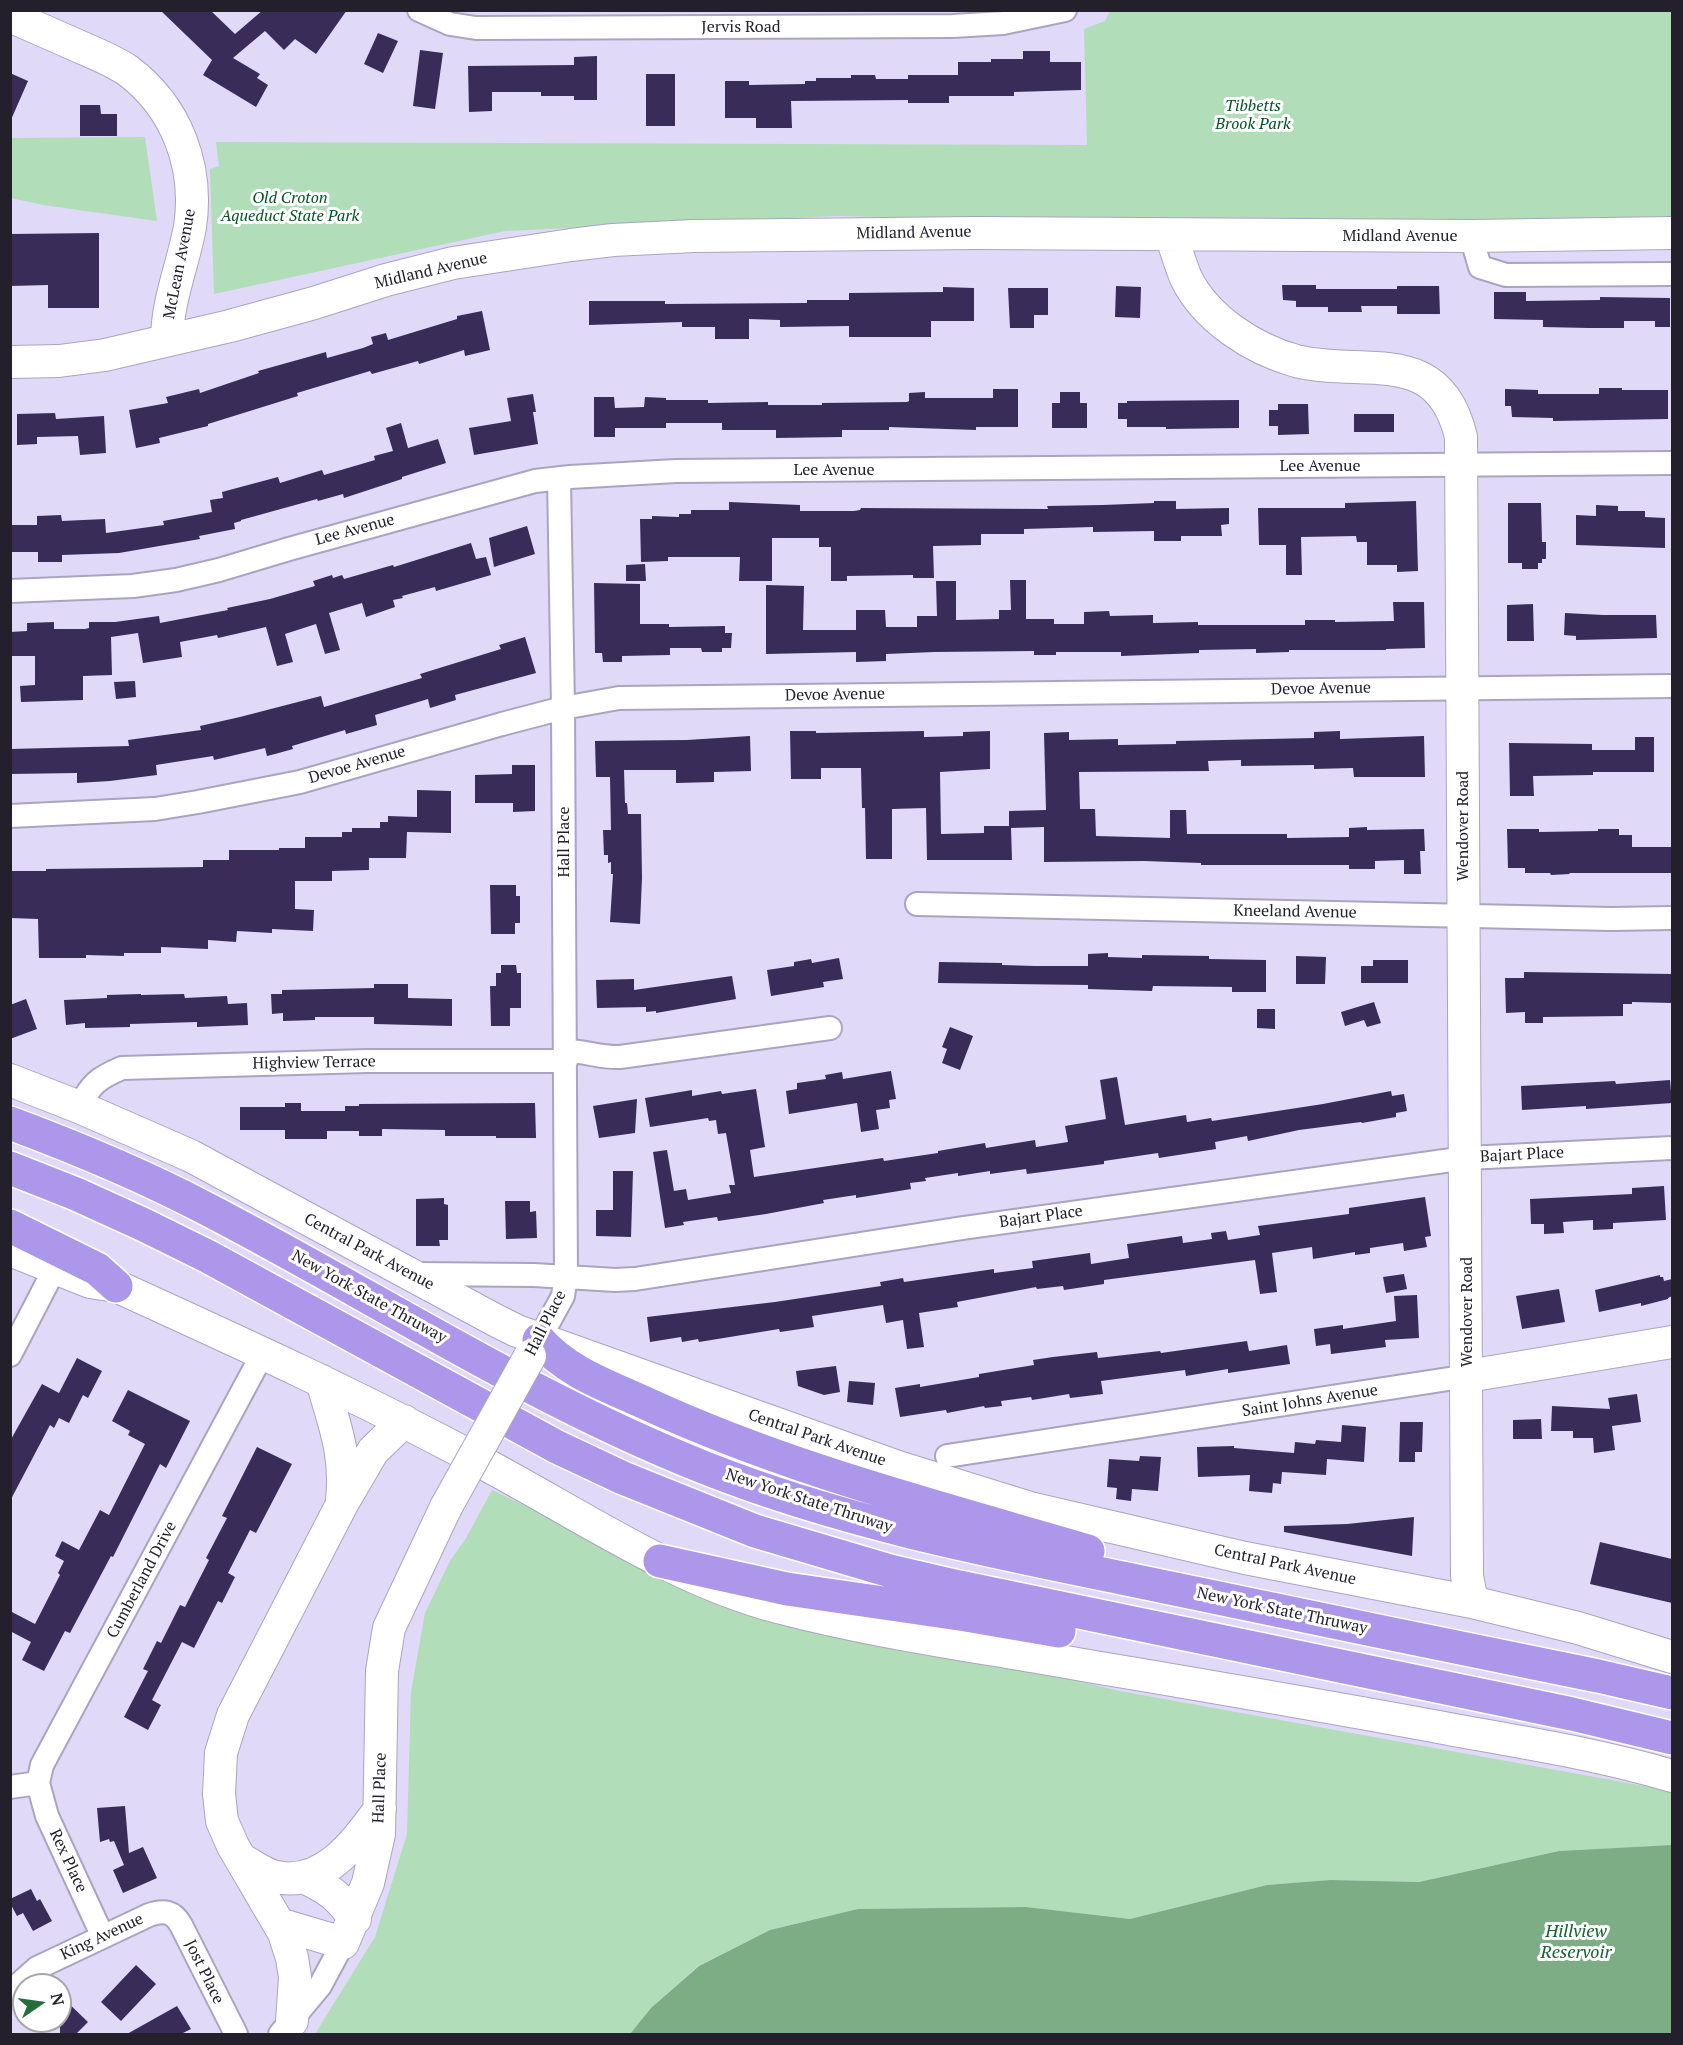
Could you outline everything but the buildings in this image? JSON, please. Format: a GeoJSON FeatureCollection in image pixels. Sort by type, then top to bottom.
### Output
{"type":"FeatureCollection","features":[{"type":"Feature","properties":{"kind":"highway","name":"New York State Thruway"},"geometry":{"type":"LineString","coordinates":[[10,1123],[77,1148],[203,1207],[493,1366],[639,1440],[704,1468],[770,1492],[838,1514],[906,1532],[1672,1693]]}},
{"type":"Feature","properties":{"kind":"highway"},"geometry":{"type":"LineString","coordinates":[[10,1168],[75,1194],[198,1252],[557,1447],[680,1502],[755,1531],[890,1571],[958,1587],[1572,1714],[1672,1738]]}},
{"type":"Feature","properties":{"kind":"highway"},"geometry":{"type":"LineString","coordinates":[[10,1226],[97,1269],[116,1286]]}},
{"type":"Feature","properties":{"kind":"highway"},"geometry":{"type":"LineString","coordinates":[[534,1348],[590,1378],[676,1418],[752,1448],[948,1510],[1323,1620]]}},
{"type":"Feature","properties":{"kind":"highway"},"geometry":{"type":"LineString","coordinates":[[660,1561],[787,1589],[966,1615],[1141,1645],[1332,1665]]}},
{"type":"Feature","properties":{"kind":"main road","name":"McLean Avenue"},"geometry":{"type":"LineString","coordinates":[[10,16],[104,58],[126,70],[150,90],[170,116],[183,143],[190,174],[192,207],[187,240],[168,318],[167,340],[88,358],[10,362]]}},
{"type":"Feature","properties":{"kind":"main road","name":"Midland Avenue"},"geometry":{"type":"LineString","coordinates":[[167,340],[282,311],[453,263],[603,241],[694,236],[977,233],[1471,236],[1672,233]]}},
{"type":"Feature","properties":{"kind":"main road","name":"Wendover Road"},"geometry":{"type":"LineString","coordinates":[[1171,235],[1186,278],[1196,292],[1221,320],[1244,337],[1263,348],[1295,360],[1321,365],[1400,370],[1413,374],[1436,387],[1450,405],[1461,437],[1467,1579],[1472,1602]]}},
{"type":"Feature","properties":{"kind":"main road","name":"Central Park Avenue"},"geometry":{"type":"LineString","coordinates":[[10,1080],[79,1107],[190,1156],[495,1320],[534,1348],[1030,1508],[1245,1558],[1472,1602],[1578,1628],[1672,1657]]}},
{"type":"Feature","properties":{"kind":"main road"},"geometry":{"type":"LineString","coordinates":[[10,1250],[90,1282],[116,1286],[263,1353],[404,1421],[660,1561],[722,1588],[774,1607],[891,1633],[1431,1725],[1558,1749],[1672,1776]]}},
{"type":"Feature","properties":{"kind":"main road","name":"Saint Johns Avenue"},"geometry":{"type":"LineString","coordinates":[[1467,1376],[1672,1342]]}},
{"type":"Feature","properties":{"kind":"main road","name":"Hall Place"},"geometry":{"type":"LineString","coordinates":[[349,1931],[374,1861],[380,1809],[381,1695],[385,1648],[396,1612],[446,1507],[534,1348]]}},
{"type":"Feature","properties":{"kind":"main road"},"geometry":{"type":"LineString","coordinates":[[322,1381],[342,1451],[344,1477],[342,1504]]}},
{"type":"Feature","properties":{"kind":"main road"},"geometry":{"type":"LineString","coordinates":[[286,2028],[295,1977],[292,1958],[284,1933],[233,1846],[222,1821],[219,1794],[221,1753],[233,1714],[342,1504],[373,1451],[404,1421]]}},
{"type":"Feature","properties":{"kind":"main road"},"geometry":{"type":"LineString","coordinates":[[242,1860],[274,1877],[298,1878],[320,1873],[360,1836],[380,1809]]}},
{"type":"Feature","properties":{"kind":"main road"},"geometry":{"type":"LineString","coordinates":[[279,1924],[349,1931],[341,1899],[329,1889],[304,1877]]}},
{"type":"Feature","properties":{"kind":"street","name":"Jervis Road"},"geometry":{"type":"LineString","coordinates":[[419,10],[450,24],[476,28],[953,26],[1003,23],[1065,10]]}},
{"type":"Feature","properties":{"kind":"street"},"geometry":{"type":"LineString","coordinates":[[1471,236],[1480,267],[1506,275],[1672,274]]}},
{"type":"Feature","properties":{"kind":"street","name":"Lee Avenue"},"geometry":{"type":"LineString","coordinates":[[10,591],[133,586],[176,580],[535,481],[559,478],[676,471],[1672,463]]}},
{"type":"Feature","properties":{"kind":"street","name":"Hall Place"},"geometry":{"type":"LineString","coordinates":[[534,1348],[562,1296],[566,1276],[563,708],[559,478]]}},
{"type":"Feature","properties":{"kind":"street","name":"Devoe Avenue"},"geometry":{"type":"LineString","coordinates":[[10,816],[155,809],[218,798],[300,782],[502,724],[563,708],[619,698],[1672,686]]}},
{"type":"Feature","properties":{"kind":"street","name":"Kneeland Avenue"},"geometry":{"type":"LineString","coordinates":[[917,904],[1464,916],[1672,918]]}},
{"type":"Feature","properties":{"kind":"street","name":"Highview Terrace"},"geometry":{"type":"LineString","coordinates":[[79,1107],[89,1088],[104,1075],[123,1068],[566,1056],[581,1051],[608,1057],[620,1057],[830,1028]]}},
{"type":"Feature","properties":{"kind":"street","name":"Bajart Place"},"geometry":{"type":"LineString","coordinates":[[409,1274],[528,1274],[635,1279],[963,1228],[1466,1158],[1672,1148]]}},
{"type":"Feature","properties":{"kind":"street"},"geometry":{"type":"LineString","coordinates":[[10,1354],[55,1268]]}},
{"type":"Feature","properties":{"kind":"street","name":"Cumberland Drive"},"geometry":{"type":"LineString","coordinates":[[38,1784],[42,1765],[263,1353]]}},
{"type":"Feature","properties":{"kind":"street","name":"Saint Johns Avenue"},"geometry":{"type":"LineString","coordinates":[[947,1456],[1467,1376]]}},
{"type":"Feature","properties":{"kind":"street"},"geometry":{"type":"LineString","coordinates":[[10,1786],[38,1784]]}},
{"type":"Feature","properties":{"kind":"street","name":"Rex Place"},"geometry":{"type":"LineString","coordinates":[[38,1784],[47,1816],[103,1937]]}},
{"type":"Feature","properties":{"kind":"street","name":"King Avenue"},"geometry":{"type":"LineString","coordinates":[[10,1992],[37,1968],[149,1915],[169,1912]]}},
{"type":"Feature","properties":{"kind":"street","name":"Jost Place"},"geometry":{"type":"LineString","coordinates":[[169,1912],[181,1925],[236,2034]]}},
{"type":"Feature","properties":{"kind":"street","name":"Hall Place"},"geometry":{"type":"LineString","coordinates":[[286,2028],[320,1986],[349,1931]]}},
{"type":"Feature","properties":{"kind":"green space","name":"Tibbetts Brook Park"},"geometry":{"type":"Polygon","coordinates":[[[1110,11],[1672,11],[1672,218],[1089,221],[835,216],[505,231],[214,294],[210,169],[219,166],[216,142],[1087,145],[1084,29],[1105,21],[1110,11]]]}},
{"type":"Feature","properties":{"kind":"green space"},"geometry":{"type":"Polygon","coordinates":[[[145,137],[157,221],[43,205],[11,198],[11,138],[145,137]]]}},
{"type":"Feature","properties":{"kind":"green space"},"geometry":{"type":"Polygon","coordinates":[[[492,1490],[628,1554],[745,1603],[1120,1691],[1672,1791],[1672,1845],[1559,1851],[1419,1882],[1330,1880],[1267,1885],[1130,1919],[1026,1907],[858,1909],[770,1930],[698,1966],[651,2008],[630,2034],[315,2034],[375,1937],[407,1834],[411,1692],[425,1613],[450,1561],[465,1540],[492,1490]]]}},
{"type":"Feature","properties":{"kind":"water","name":"Hillview Reservoir"},"geometry":{"type":"Polygon","coordinates":[[[1672,1845],[1672,2034],[630,2034],[651,2008],[699,1966],[770,1930],[858,1909],[1026,1907],[1130,1919],[1267,1885],[1330,1880],[1419,1882],[1559,1851],[1672,1845]]]}},
{"type":"Feature","properties":{"kind":"park label","name":"Old Croton Aqueduct State Park"},"geometry":{"type":"Point","coordinates":[290,207]}}]}
